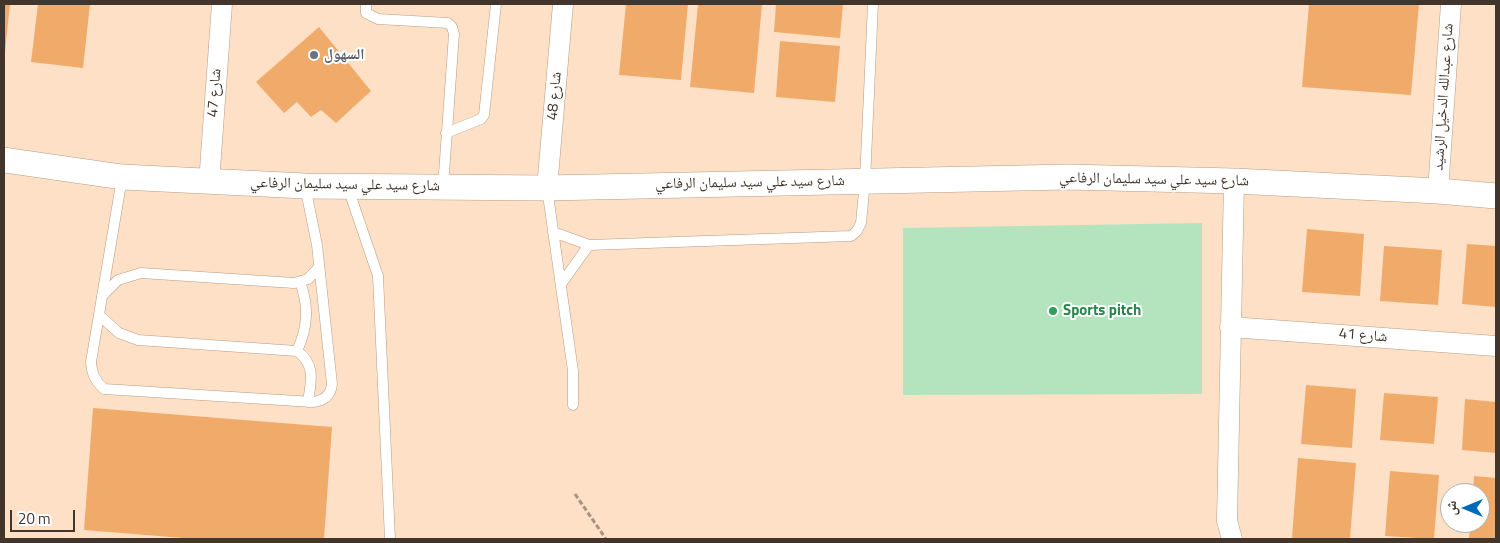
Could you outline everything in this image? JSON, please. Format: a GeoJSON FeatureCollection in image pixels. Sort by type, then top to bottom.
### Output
{"type":"FeatureCollection","features":[{"type":"Feature","properties":{"kind":"street","name":"شارع 47"},"geometry":{"type":"LineString","coordinates":[[209,183],[222,4]]}},
{"type":"Feature","properties":{"kind":"street","name":"شارع 48"},"geometry":{"type":"LineString","coordinates":[[547,188],[563,4]]}},
{"type":"Feature","properties":{"kind":"street","name":"شارع عبدالله الدخيل الرشيد"},"geometry":{"type":"LineString","coordinates":[[1438,191],[1451,4]]}},
{"type":"Feature","properties":{"kind":"street","name":"شارع سيد علي سيد سليمان الرفاعي"},"geometry":{"type":"LineString","coordinates":[[4,160],[122,177],[209,183],[305,186],[547,188],[1068,177],[1234,181],[1438,191],[1496,196]]}},
{"type":"Feature","properties":{"kind":"street"},"geometry":{"type":"LineString","coordinates":[[1232,539],[1227,521],[1234,181]]}},
{"type":"Feature","properties":{"kind":"street","name":"شارع 41"},"geometry":{"type":"LineString","coordinates":[[1230,327],[1496,346]]}},
{"type":"Feature","properties":{"kind":"lane"},"geometry":{"type":"LineString","coordinates":[[366,4],[366,12],[378,19],[448,23],[452,27],[454,34],[443,187]]}},
{"type":"Feature","properties":{"kind":"lane"},"geometry":{"type":"LineString","coordinates":[[446,133],[482,119],[484,115],[496,4]]}},
{"type":"Feature","properties":{"kind":"lane"},"geometry":{"type":"LineString","coordinates":[[553,232],[589,245],[851,236],[858,231],[861,223],[865,181],[873,4]]}},
{"type":"Feature","properties":{"kind":"lane"},"geometry":{"type":"LineString","coordinates":[[122,177],[91,362],[94,378],[104,389],[319,402],[325,398],[331,389],[319,267],[313,222],[305,186]]}},
{"type":"Feature","properties":{"kind":"lane"},"geometry":{"type":"LineString","coordinates":[[347,186],[378,276],[390,539]]}},
{"type":"Feature","properties":{"kind":"lane"},"geometry":{"type":"LineString","coordinates":[[547,188],[573,371],[574,405]]}},
{"type":"Feature","properties":{"kind":"lane"},"geometry":{"type":"LineString","coordinates":[[560,284],[589,245]]}},
{"type":"Feature","properties":{"kind":"lane"},"geometry":{"type":"LineString","coordinates":[[102,297],[118,280],[141,273],[288,284],[308,279],[319,267]]}},
{"type":"Feature","properties":{"kind":"lane"},"geometry":{"type":"LineString","coordinates":[[297,350],[305,329],[306,318],[304,294],[300,282]]}},
{"type":"Feature","properties":{"kind":"lane"},"geometry":{"type":"LineString","coordinates":[[99,315],[119,333],[138,340],[297,350],[303,355],[312,375],[308,402]]}},
{"type":"Feature","properties":{"kind":"path"},"geometry":{"type":"LineString","coordinates":[[575,494],[606,539]]}},
{"type":"Feature","properties":{"kind":"green space","name":"Sports pitch"},"geometry":{"type":"Polygon","coordinates":[[[1202,223],[1202,394],[903,395],[903,228],[1202,223]]]}},
{"type":"Feature","properties":{"kind":"building"},"geometry":{"type":"Polygon","coordinates":[[[4,4],[10,4],[5,52],[4,52],[4,4]]]}},
{"type":"Feature","properties":{"kind":"building"},"geometry":{"type":"Polygon","coordinates":[[[38,4],[90,4],[83,68],[31,62],[38,4]]]}},
{"type":"Feature","properties":{"kind":"building"},"geometry":{"type":"Polygon","coordinates":[[[626,4],[688,4],[681,80],[619,75],[626,4]]]}},
{"type":"Feature","properties":{"kind":"building"},"geometry":{"type":"Polygon","coordinates":[[[698,4],[762,4],[754,93],[690,87],[698,4]]]}},
{"type":"Feature","properties":{"kind":"building"},"geometry":{"type":"Polygon","coordinates":[[[776,4],[843,4],[840,38],[774,32],[776,4]]]}},
{"type":"Feature","properties":{"kind":"building"},"geometry":{"type":"Polygon","coordinates":[[[1309,4],[1419,4],[1411,95],[1302,87],[1309,4]]]}},
{"type":"Feature","properties":{"kind":"building","name":"السهول"},"geometry":{"type":"Polygon","coordinates":[[[319,27],[371,91],[336,123],[321,110],[311,117],[297,102],[284,113],[256,82],[319,27]]]}},
{"type":"Feature","properties":{"kind":"building"},"geometry":{"type":"Polygon","coordinates":[[[780,41],[840,46],[835,102],[776,97],[780,41]]]}},
{"type":"Feature","properties":{"kind":"building"},"geometry":{"type":"Polygon","coordinates":[[[1307,229],[1364,234],[1360,296],[1302,292],[1307,229]]]}},
{"type":"Feature","properties":{"kind":"building"},"geometry":{"type":"Polygon","coordinates":[[[1467,244],[1496,246],[1496,307],[1462,304],[1467,244]]]}},
{"type":"Feature","properties":{"kind":"building"},"geometry":{"type":"Polygon","coordinates":[[[1384,246],[1442,250],[1438,305],[1380,301],[1384,246]]]}},
{"type":"Feature","properties":{"kind":"building"},"geometry":{"type":"Polygon","coordinates":[[[1306,385],[1356,389],[1352,448],[1301,444],[1306,385]]]}},
{"type":"Feature","properties":{"kind":"building"},"geometry":{"type":"Polygon","coordinates":[[[1384,393],[1438,397],[1434,444],[1380,440],[1384,393]]]}},
{"type":"Feature","properties":{"kind":"building"},"geometry":{"type":"Polygon","coordinates":[[[1465,399],[1496,402],[1496,453],[1462,450],[1465,399]]]}},
{"type":"Feature","properties":{"kind":"building"},"geometry":{"type":"Polygon","coordinates":[[[93,408],[332,427],[324,539],[195,539],[84,530],[93,408]]]}},
{"type":"Feature","properties":{"kind":"building"},"geometry":{"type":"Polygon","coordinates":[[[1298,458],[1356,463],[1350,539],[1292,538],[1298,458]]]}},
{"type":"Feature","properties":{"kind":"building"},"geometry":{"type":"Polygon","coordinates":[[[1390,471],[1439,475],[1434,539],[1385,536],[1390,471]]]}},
{"type":"Feature","properties":{"kind":"building"},"geometry":{"type":"Polygon","coordinates":[[[1474,476],[1496,478],[1496,539],[1469,539],[1469,533],[1490,533],[1490,483],[1474,483],[1474,476]]]}},
{"type":"Feature","properties":{"kind":"place","name":"السهول"},"geometry":{"type":"Point","coordinates":[314,55]}},
{"type":"Feature","properties":{"kind":"place","name":"Sports pitch"},"geometry":{"type":"Point","coordinates":[1053,311]}}]}
